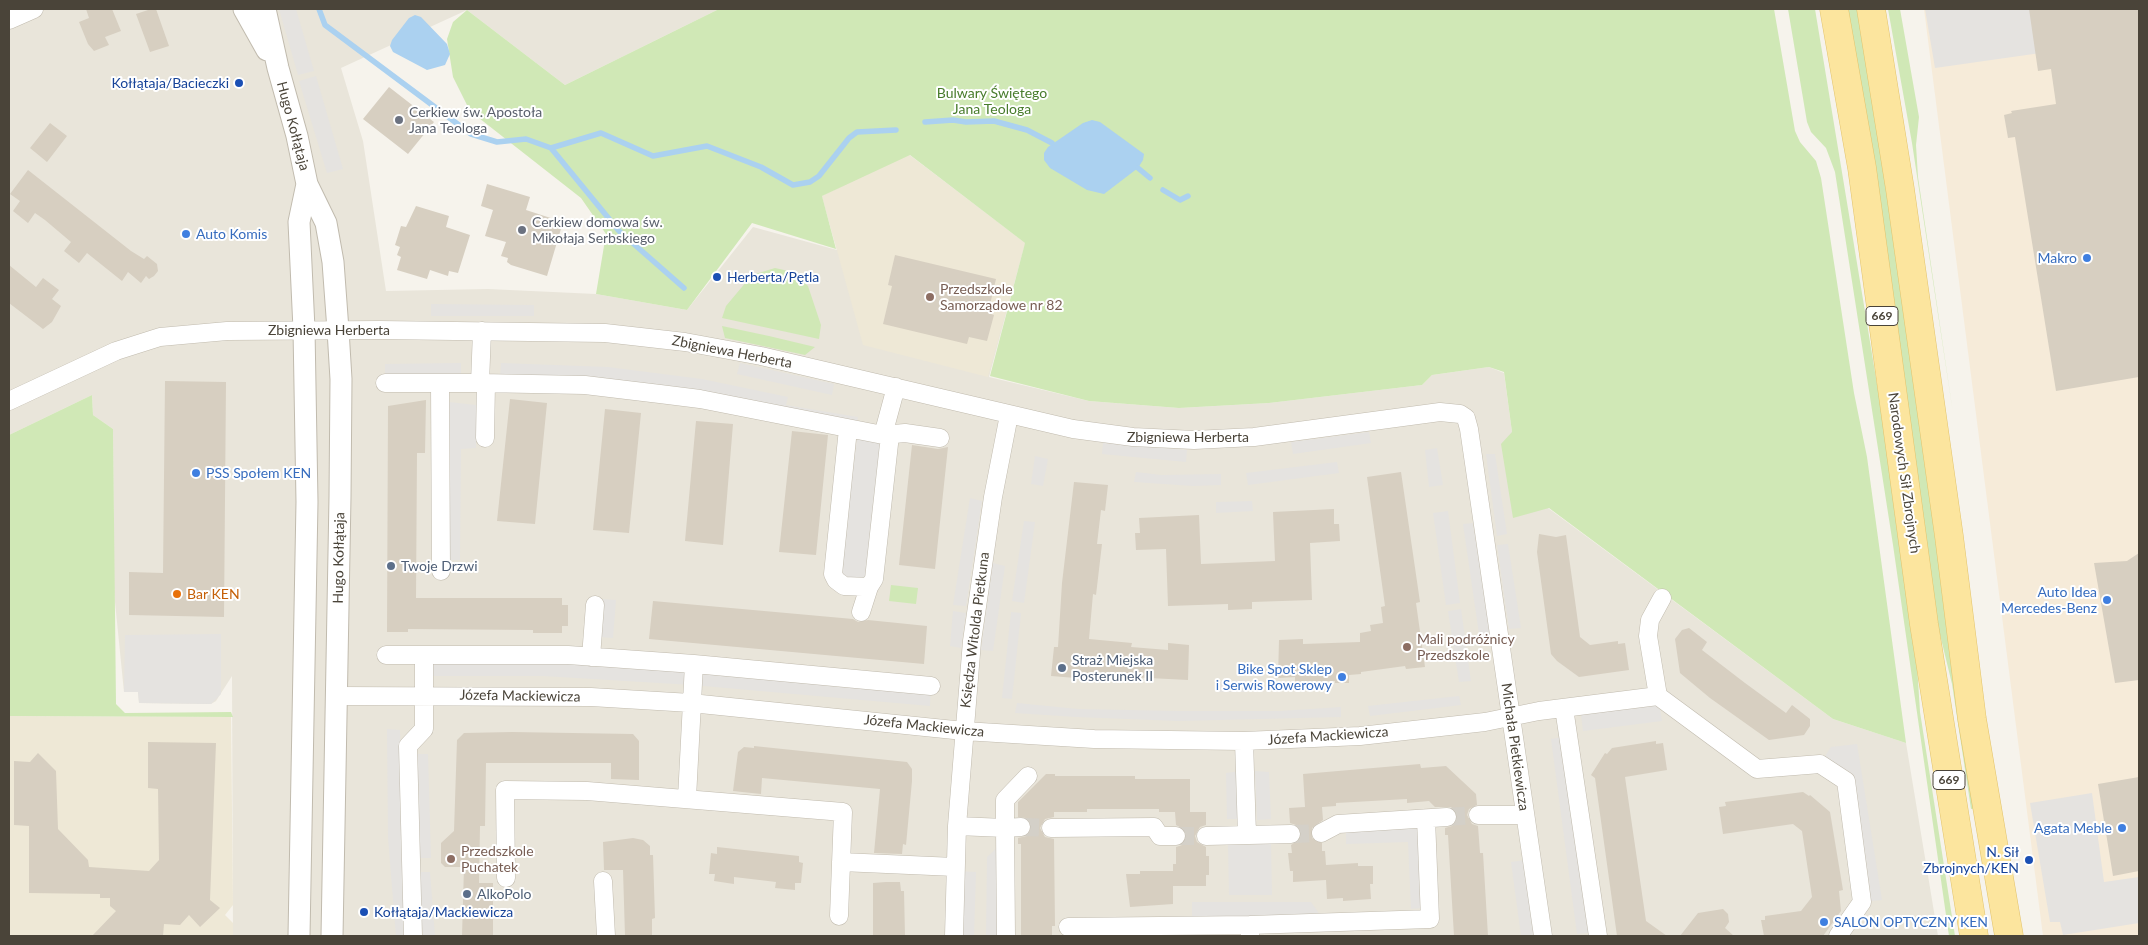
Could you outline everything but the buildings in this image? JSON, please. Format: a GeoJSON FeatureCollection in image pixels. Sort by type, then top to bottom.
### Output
{"type":"FeatureCollection","features":[{"type":"Feature","properties":{"kind":"main road","name":"Narodowych Sił Zbrojnych"},"geometry":{"type":"LineString","coordinates":[[1834,9],[1862,168],[1923,614],[1974,936]]}},
{"type":"Feature","properties":{"kind":"main road","name":"669"},"geometry":{"type":"LineString","coordinates":[[1871,9],[1900,189],[1950,536],[1972,718],[2009,936]]}},
{"type":"Feature","properties":{"kind":"main road"},"geometry":{"type":"LineString","coordinates":[[1958,837],[1992,834]]}},
{"type":"Feature","properties":{"kind":"street"},"geometry":{"type":"LineString","coordinates":[[9,20],[34,9]]}},
{"type":"Feature","properties":{"kind":"street","name":"Hugo Kołłątaja"},"geometry":{"type":"LineString","coordinates":[[244,9],[278,68]]}},
{"type":"Feature","properties":{"kind":"street","name":"Hugo Kołłątaja"},"geometry":{"type":"LineString","coordinates":[[265,9],[307,184],[326,223],[332,262],[338,330],[341,379],[340,497],[332,936]]}},
{"type":"Feature","properties":{"kind":"street","name":"Hugo Kołłątaja"},"geometry":{"type":"LineString","coordinates":[[299,936],[307,502],[304,330],[299,222],[307,184]]}},
{"type":"Feature","properties":{"kind":"street","name":"Zbigniewa Herberta"},"geometry":{"type":"LineString","coordinates":[[9,401],[116,350],[151,339],[179,334],[304,330],[482,331],[605,333],[685,342],[761,356],[1009,415],[1108,435],[1194,440],[1264,436],[1447,411],[1460,414]]}},
{"type":"Feature","properties":{"kind":"street"},"geometry":{"type":"LineString","coordinates":[[482,331],[485,438]]}},
{"type":"Feature","properties":{"kind":"street"},"geometry":{"type":"LineString","coordinates":[[385,383],[585,385],[700,399],[886,435],[905,433],[940,438]]}},
{"type":"Feature","properties":{"kind":"street"},"geometry":{"type":"LineString","coordinates":[[440,383],[441,571]]}},
{"type":"Feature","properties":{"kind":"street"},"geometry":{"type":"LineString","coordinates":[[861,612],[869,586],[874,579],[886,435],[896,387]]}},
{"type":"Feature","properties":{"kind":"street","name":"Michała Pietkiewicza"},"geometry":{"type":"LineString","coordinates":[[1460,414],[1466,418],[1470,429],[1543,936]]}},
{"type":"Feature","properties":{"kind":"street","name":"Księdza Witolda Pietkuna"},"geometry":{"type":"LineString","coordinates":[[954,936],[957,826],[964,731],[980,581],[1009,415]]}},
{"type":"Feature","properties":{"kind":"street"},"geometry":{"type":"LineString","coordinates":[[848,429],[833,574],[836,580],[844,586],[869,586]]}},
{"type":"Feature","properties":{"kind":"street"},"geometry":{"type":"LineString","coordinates":[[1662,598],[1650,620],[1648,636],[1658,696],[1757,769],[1820,764],[1846,781],[1862,902],[1838,936]]}},
{"type":"Feature","properties":{"kind":"street"},"geometry":{"type":"LineString","coordinates":[[591,657],[595,605]]}},
{"type":"Feature","properties":{"kind":"street"},"geometry":{"type":"LineString","coordinates":[[386,655],[591,657],[694,664],[931,686]]}},
{"type":"Feature","properties":{"kind":"street"},"geometry":{"type":"LineString","coordinates":[[413,936],[408,746],[424,729],[426,696],[424,655]]}},
{"type":"Feature","properties":{"kind":"street"},"geometry":{"type":"LineString","coordinates":[[687,798],[694,664]]}},
{"type":"Feature","properties":{"kind":"street","name":"Józefa Mackiewicza"},"geometry":{"type":"LineString","coordinates":[[336,696],[582,697],[691,703],[964,731],[1094,739],[1244,741],[1360,736],[1511,718],[1564,708],[1658,696]]}},
{"type":"Feature","properties":{"kind":"street"},"geometry":{"type":"LineString","coordinates":[[1564,708],[1598,936]]}},
{"type":"Feature","properties":{"kind":"street"},"geometry":{"type":"LineString","coordinates":[[1244,741],[1246,835]]}},
{"type":"Feature","properties":{"kind":"street"},"geometry":{"type":"LineString","coordinates":[[1006,936],[1013,828],[1005,800],[1028,776]]}},
{"type":"Feature","properties":{"kind":"street"},"geometry":{"type":"LineString","coordinates":[[506,878],[505,790],[555,789],[687,798],[843,812],[839,916]]}},
{"type":"Feature","properties":{"kind":"street"},"geometry":{"type":"LineString","coordinates":[[1478,815],[1525,815]]}},
{"type":"Feature","properties":{"kind":"street"},"geometry":{"type":"LineString","coordinates":[[1321,833],[1338,824],[1447,817]]}},
{"type":"Feature","properties":{"kind":"street"},"geometry":{"type":"LineString","coordinates":[[1068,927],[1250,931],[1430,919],[1426,819]]}},
{"type":"Feature","properties":{"kind":"street"},"geometry":{"type":"LineString","coordinates":[[957,826],[1013,828]]}},
{"type":"Feature","properties":{"kind":"street"},"geometry":{"type":"LineString","coordinates":[[1051,828],[1154,827],[1160,836],[1176,836]]}},
{"type":"Feature","properties":{"kind":"street"},"geometry":{"type":"LineString","coordinates":[[1206,836],[1290,834]]}},
{"type":"Feature","properties":{"kind":"street"},"geometry":{"type":"LineString","coordinates":[[841,862],[956,867]]}},
{"type":"Feature","properties":{"kind":"street"},"geometry":{"type":"LineString","coordinates":[[603,881],[606,936]]}},
{"type":"Feature","properties":{"kind":"shaded area"},"geometry":{"type":"Polygon","coordinates":[[[9,9],[719,9],[565,85],[467,10],[341,68],[363,141],[386,291],[488,289],[596,294],[687,310],[753,227],[837,250],[822,196],[908,154],[1025,243],[989,377],[1089,401],[1179,408],[1269,403],[1422,385],[1432,375],[1489,367],[1504,373],[1512,432],[1548,508],[1833,719],[1906,743],[1938,936],[233,936],[232,676],[216,701],[211,704],[139,703],[138,692],[124,692],[114,592],[113,429],[93,415],[92,395],[9,435],[9,9]]]}},
{"type":"Feature","properties":{"kind":"shaded area"},"geometry":{"type":"Polygon","coordinates":[[[279,9],[296,9],[314,71],[298,75],[279,9]]]}},
{"type":"Feature","properties":{"kind":"shaded area"},"geometry":{"type":"Polygon","coordinates":[[[1924,9],[2139,9],[2139,936],[2043,936],[1924,9]]]}},
{"type":"Feature","properties":{"kind":"shaded area"},"geometry":{"type":"Polygon","coordinates":[[[1925,9],[2139,9],[2139,39],[1935,68],[1925,9]]]}},
{"type":"Feature","properties":{"kind":"shaded area"},"geometry":{"type":"Polygon","coordinates":[[[316,76],[343,169],[327,173],[299,81],[316,76]]]}},
{"type":"Feature","properties":{"kind":"shaded area","name":"Przedszkole Samorządowe nr 82"},"geometry":{"type":"Polygon","coordinates":[[[908,154],[1025,243],[988,377],[863,345],[822,196],[908,154]]]}},
{"type":"Feature","properties":{"kind":"shaded area"},"geometry":{"type":"Polygon","coordinates":[[[431,304],[534,305],[534,316],[431,316],[431,304]]]}},
{"type":"Feature","properties":{"kind":"shaded area"},"geometry":{"type":"Polygon","coordinates":[[[461,363],[461,383],[385,383],[385,364],[461,363]]]}},
{"type":"Feature","properties":{"kind":"shaded area"},"geometry":{"type":"Polygon","coordinates":[[[501,363],[608,367],[702,379],[788,397],[786,405],[858,417],[857,423],[500,377],[501,363]]]}},
{"type":"Feature","properties":{"kind":"shaded area"},"geometry":{"type":"Polygon","coordinates":[[[740,363],[834,384],[832,395],[737,374],[740,363]]]}},
{"type":"Feature","properties":{"kind":"shaded area"},"geometry":{"type":"Polygon","coordinates":[[[449,402],[476,405],[476,448],[461,449],[460,560],[448,560],[449,402]]]}},
{"type":"Feature","properties":{"kind":"shaded area"},"geometry":{"type":"Polygon","coordinates":[[[1369,432],[1371,443],[1293,454],[1291,442],[1369,432]]]}},
{"type":"Feature","properties":{"kind":"shaded area"},"geometry":{"type":"Polygon","coordinates":[[[857,439],[882,441],[865,579],[840,576],[857,439]]]}},
{"type":"Feature","properties":{"kind":"shaded area"},"geometry":{"type":"Polygon","coordinates":[[[1103,443],[1187,450],[1186,462],[1102,454],[1103,443]]]}},
{"type":"Feature","properties":{"kind":"shaded area"},"geometry":{"type":"Polygon","coordinates":[[[1437,448],[1443,485],[1429,487],[1425,450],[1437,448]]]}},
{"type":"Feature","properties":{"kind":"shaded area"},"geometry":{"type":"Polygon","coordinates":[[[1486,454],[1495,454],[1507,534],[1497,536],[1486,454]]]}},
{"type":"Feature","properties":{"kind":"shaded area"},"geometry":{"type":"Polygon","coordinates":[[[1035,456],[1048,459],[1043,486],[1031,484],[1035,456]]]}},
{"type":"Feature","properties":{"kind":"shaded area"},"geometry":{"type":"Polygon","coordinates":[[[1337,462],[1339,473],[1248,485],[1246,473],[1337,462]]]}},
{"type":"Feature","properties":{"kind":"shaded area"},"geometry":{"type":"Polygon","coordinates":[[[1136,472],[1161,475],[1221,474],[1221,485],[1193,486],[1134,482],[1136,472]]]}},
{"type":"Feature","properties":{"kind":"shaded area"},"geometry":{"type":"Polygon","coordinates":[[[970,498],[982,501],[966,606],[953,605],[970,498]]]}},
{"type":"Feature","properties":{"kind":"shaded area"},"geometry":{"type":"Polygon","coordinates":[[[1252,501],[1253,511],[1216,513],[1216,502],[1252,501]]]}},
{"type":"Feature","properties":{"kind":"shaded area"},"geometry":{"type":"Polygon","coordinates":[[[1448,511],[1460,603],[1446,605],[1433,513],[1448,511]]]}},
{"type":"Feature","properties":{"kind":"shaded area"},"geometry":{"type":"Polygon","coordinates":[[[1024,521],[1035,522],[1024,603],[1012,601],[1024,521]]]}},
{"type":"Feature","properties":{"kind":"shaded area"},"geometry":{"type":"Polygon","coordinates":[[[1473,523],[1490,632],[1479,634],[1463,524],[1473,523]]]}},
{"type":"Feature","properties":{"kind":"shaded area"},"geometry":{"type":"Polygon","coordinates":[[[1508,544],[1521,628],[1509,629],[1497,545],[1508,544]]]}},
{"type":"Feature","properties":{"kind":"shaded area"},"geometry":{"type":"Polygon","coordinates":[[[993,563],[1005,566],[993,651],[981,650],[993,563]]]}},
{"type":"Feature","properties":{"kind":"shaded area"},"geometry":{"type":"Polygon","coordinates":[[[602,599],[616,600],[613,638],[599,637],[602,599]]]}},
{"type":"Feature","properties":{"kind":"shaded area"},"geometry":{"type":"Polygon","coordinates":[[[1461,609],[1471,681],[1459,682],[1448,611],[1461,609]]]}},
{"type":"Feature","properties":{"kind":"shaded area"},"geometry":{"type":"Polygon","coordinates":[[[953,611],[966,613],[961,648],[950,646],[953,611]]]}},
{"type":"Feature","properties":{"kind":"shaded area"},"geometry":{"type":"Polygon","coordinates":[[[1011,612],[1021,613],[1012,699],[1002,698],[1011,612]]]}},
{"type":"Feature","properties":{"kind":"shaded area"},"geometry":{"type":"Polygon","coordinates":[[[221,634],[221,694],[211,704],[139,703],[138,692],[124,692],[125,635],[221,634]]]}},
{"type":"Feature","properties":{"kind":"shaded area"},"geometry":{"type":"Polygon","coordinates":[[[424,655],[568,655],[931,686],[930,706],[692,685],[543,676],[425,676],[424,655]]]}},
{"type":"Feature","properties":{"kind":"shaded area"},"geometry":{"type":"Polygon","coordinates":[[[1247,680],[1247,692],[1219,692],[1219,681],[1247,680]]]}},
{"type":"Feature","properties":{"kind":"shaded area"},"geometry":{"type":"Polygon","coordinates":[[[1459,696],[1461,705],[1370,716],[1368,706],[1459,696]]]}},
{"type":"Feature","properties":{"kind":"shaded area"},"geometry":{"type":"Polygon","coordinates":[[[1658,696],[1662,721],[1583,731],[1580,706],[1658,696]]]}},
{"type":"Feature","properties":{"kind":"shaded area"},"geometry":{"type":"Polygon","coordinates":[[[1017,703],[1078,709],[1178,711],[1280,711],[1341,707],[1341,717],[1178,721],[1076,717],[1015,713],[1017,703]]]}},
{"type":"Feature","properties":{"kind":"shaded area"},"geometry":{"type":"Polygon","coordinates":[[[9,716],[231,717],[233,905],[225,915],[233,923],[233,936],[9,936],[9,716]]]}},
{"type":"Feature","properties":{"kind":"shaded area"},"geometry":{"type":"Polygon","coordinates":[[[387,729],[400,730],[408,936],[396,936],[388,838],[387,729]]]}},
{"type":"Feature","properties":{"kind":"shaded area"},"geometry":{"type":"Polygon","coordinates":[[[1568,736],[1597,932],[1577,934],[1551,739],[1568,736]]]}},
{"type":"Feature","properties":{"kind":"shaded area"},"geometry":{"type":"Polygon","coordinates":[[[1857,744],[1882,900],[1862,902],[1846,782],[1820,764],[1831,747],[1857,744]]]}},
{"type":"Feature","properties":{"kind":"shaded area"},"geometry":{"type":"Polygon","coordinates":[[[414,754],[428,754],[431,858],[417,858],[414,754]]]}},
{"type":"Feature","properties":{"kind":"shaded area"},"geometry":{"type":"Polygon","coordinates":[[[1240,771],[1241,819],[1227,819],[1226,773],[1240,771]]]}},
{"type":"Feature","properties":{"kind":"shaded area"},"geometry":{"type":"Polygon","coordinates":[[[1255,771],[1269,772],[1271,819],[1257,820],[1255,771]]]}},
{"type":"Feature","properties":{"kind":"shaded area"},"geometry":{"type":"Polygon","coordinates":[[[2092,793],[2104,882],[2139,877],[2139,923],[2063,935],[2060,922],[2050,922],[2030,803],[2092,793]]]}},
{"type":"Feature","properties":{"kind":"shaded area"},"geometry":{"type":"Polygon","coordinates":[[[1419,827],[1423,908],[1411,909],[1408,842],[1346,844],[1346,830],[1419,827]]]}},
{"type":"Feature","properties":{"kind":"shaded area"},"geometry":{"type":"Polygon","coordinates":[[[1271,844],[1272,895],[1229,895],[1228,845],[1271,844]]]}},
{"type":"Feature","properties":{"kind":"shaded area"},"geometry":{"type":"Polygon","coordinates":[[[1000,845],[999,936],[986,936],[987,857],[1000,845]]]}},
{"type":"Feature","properties":{"kind":"shaded area"},"geometry":{"type":"Polygon","coordinates":[[[1532,859],[1543,936],[1521,936],[1511,862],[1532,859]]]}},
{"type":"Feature","properties":{"kind":"shaded area"},"geometry":{"type":"Polygon","coordinates":[[[955,871],[976,872],[974,936],[954,936],[955,871]]]}},
{"type":"Feature","properties":{"kind":"shaded area"},"geometry":{"type":"Polygon","coordinates":[[[417,872],[430,872],[435,936],[423,936],[417,872]]]}},
{"type":"Feature","properties":{"kind":"shaded area"},"geometry":{"type":"Polygon","coordinates":[[[1192,902],[1311,902],[1320,915],[1192,917],[1192,902]]]}},
{"type":"Feature","properties":{"kind":"green space","name":"Bulwary Świętego Jana Teologa"},"geometry":{"type":"Polygon","coordinates":[[[719,9],[1774,9],[1795,131],[1800,142],[1816,161],[1821,178],[1854,393],[1867,457],[1906,743],[1833,719],[1549,508],[1513,518],[1501,444],[1512,432],[1504,372],[1489,367],[1432,375],[1422,385],[1269,403],[1179,408],[1089,401],[990,376],[1025,243],[910,155],[822,196],[836,249],[752,223],[687,310],[596,294],[606,234],[581,198],[470,111],[453,77],[447,39],[453,22],[467,10],[565,85],[719,9]]]}},
{"type":"Feature","properties":{"kind":"green space"},"geometry":{"type":"Polygon","coordinates":[[[1788,9],[1815,9],[1913,602],[1920,712],[1955,936],[1949,936],[1893,545],[1835,172],[1826,148],[1811,132],[1807,122],[1788,9]]]}},
{"type":"Feature","properties":{"kind":"green space"},"geometry":{"type":"Polygon","coordinates":[[[1846,9],[1860,9],[1979,808],[1971,809],[1952,684],[1935,614],[1846,9]]]}},
{"type":"Feature","properties":{"kind":"green space"},"geometry":{"type":"Polygon","coordinates":[[[1888,9],[1900,9],[1919,117],[1916,145],[1918,177],[1953,413],[1912,143],[1888,9]]]}},
{"type":"Feature","properties":{"kind":"green space"},"geometry":{"type":"Polygon","coordinates":[[[775,268],[793,272],[808,286],[821,325],[819,339],[722,318],[726,306],[752,275],[775,268]]]}},
{"type":"Feature","properties":{"kind":"green space"},"geometry":{"type":"Polygon","coordinates":[[[722,326],[815,347],[805,355],[725,338],[722,326]]]}},
{"type":"Feature","properties":{"kind":"green space"},"geometry":{"type":"Polygon","coordinates":[[[92,395],[93,415],[113,429],[116,704],[125,713],[231,712],[233,717],[9,716],[9,435],[92,395]]]}},
{"type":"Feature","properties":{"kind":"green space"},"geometry":{"type":"Polygon","coordinates":[[[891,585],[918,588],[916,604],[889,601],[891,585]]]}},
{"type":"Feature","properties":{"kind":"water"},"geometry":{"type":"Polygon","coordinates":[[[415,15],[421,17],[447,44],[450,54],[445,65],[427,70],[393,52],[390,46],[392,40],[409,18],[415,15]]]}},
{"type":"Feature","properties":{"kind":"water"},"geometry":{"type":"Polygon","coordinates":[[[1092,120],[1100,122],[1144,154],[1138,168],[1104,194],[1087,190],[1050,168],[1044,160],[1044,153],[1048,147],[1083,123],[1092,120]]]}},
{"type":"Feature","properties":{"kind":"waterway"},"geometry":{"type":"LineString","coordinates":[[319,9],[325,25],[471,134],[497,142],[526,139],[551,148],[601,133],[653,156],[707,146],[761,167],[793,185],[810,182],[819,176],[849,138],[857,132],[896,130]]}},
{"type":"Feature","properties":{"kind":"waterway"},"geometry":{"type":"LineString","coordinates":[[925,122],[953,120],[966,122],[994,121],[1027,130],[1052,143]]}},
{"type":"Feature","properties":{"kind":"waterway"},"geometry":{"type":"LineString","coordinates":[[551,148],[619,231],[684,288]]}},
{"type":"Feature","properties":{"kind":"waterway"},"geometry":{"type":"LineString","coordinates":[[1138,168],[1150,178]]}},
{"type":"Feature","properties":{"kind":"waterway"},"geometry":{"type":"LineString","coordinates":[[1163,190],[1180,200],[1188,196]]}},
{"type":"Feature","properties":{"kind":"tunnel"},"geometry":{"type":"LineString","coordinates":[[1447,817],[1478,815]]}},
{"type":"Feature","properties":{"kind":"tunnel"},"geometry":{"type":"LineString","coordinates":[[1021,827],[1051,828]]}},
{"type":"Feature","properties":{"kind":"tunnel"},"geometry":{"type":"LineString","coordinates":[[1291,834],[1321,833]]}},
{"type":"Feature","properties":{"kind":"tunnel"},"geometry":{"type":"LineString","coordinates":[[1176,836],[1206,836]]}},
{"type":"Feature","properties":{"kind":"place","name":"Kołłątaja/Bacieczki"},"geometry":{"type":"Point","coordinates":[239,83]}},
{"type":"Feature","properties":{"kind":"place","name":"Cerkiew św. Apostoła Jana Teologa"},"geometry":{"type":"Point","coordinates":[399,120]}},
{"type":"Feature","properties":{"kind":"place","name":"Cerkiew domowa św. Mikołaja Serbskiego"},"geometry":{"type":"Point","coordinates":[522,230]}},
{"type":"Feature","properties":{"kind":"place","name":"Auto Komis"},"geometry":{"type":"Point","coordinates":[186,234]}},
{"type":"Feature","properties":{"kind":"place","name":"Makro"},"geometry":{"type":"Point","coordinates":[2087,258]}},
{"type":"Feature","properties":{"kind":"place","name":"Herberta/Pętla"},"geometry":{"type":"Point","coordinates":[717,277]}},
{"type":"Feature","properties":{"kind":"place","name":"Przedszkole Samorządowe nr 82"},"geometry":{"type":"Point","coordinates":[930,297]}},
{"type":"Feature","properties":{"kind":"place","name":"PSS Społem KEN"},"geometry":{"type":"Point","coordinates":[196,473]}},
{"type":"Feature","properties":{"kind":"place","name":"Twoje Drzwi"},"geometry":{"type":"Point","coordinates":[391,566]}},
{"type":"Feature","properties":{"kind":"place","name":"Bar KEN"},"geometry":{"type":"Point","coordinates":[177,594]}},
{"type":"Feature","properties":{"kind":"place","name":"Auto Idea Mercedes-Benz"},"geometry":{"type":"Point","coordinates":[2107,600]}},
{"type":"Feature","properties":{"kind":"place","name":"Mali podróżnicy Przedszkole"},"geometry":{"type":"Point","coordinates":[1407,647]}},
{"type":"Feature","properties":{"kind":"place","name":"Straż Miejska Posterunek II"},"geometry":{"type":"Point","coordinates":[1062,668]}},
{"type":"Feature","properties":{"kind":"place","name":"Bike Spot Sklep i Serwis Rowerowy"},"geometry":{"type":"Point","coordinates":[1342,677]}},
{"type":"Feature","properties":{"kind":"place","name":"Agata Meble"},"geometry":{"type":"Point","coordinates":[2122,828]}},
{"type":"Feature","properties":{"kind":"place","name":"Przedszkole Puchatek"},"geometry":{"type":"Point","coordinates":[451,859]}},
{"type":"Feature","properties":{"kind":"place","name":"N. Sił Zbrojnych/KEN"},"geometry":{"type":"Point","coordinates":[2029,860]}},
{"type":"Feature","properties":{"kind":"place","name":"AlkoPolo"},"geometry":{"type":"Point","coordinates":[467,894]}},
{"type":"Feature","properties":{"kind":"place","name":"Kołłątaja/Mackiewicza"},"geometry":{"type":"Point","coordinates":[364,912]}},
{"type":"Feature","properties":{"kind":"place","name":"SALON OPTYCZNY KEN"},"geometry":{"type":"Point","coordinates":[1824,922]}}]}
